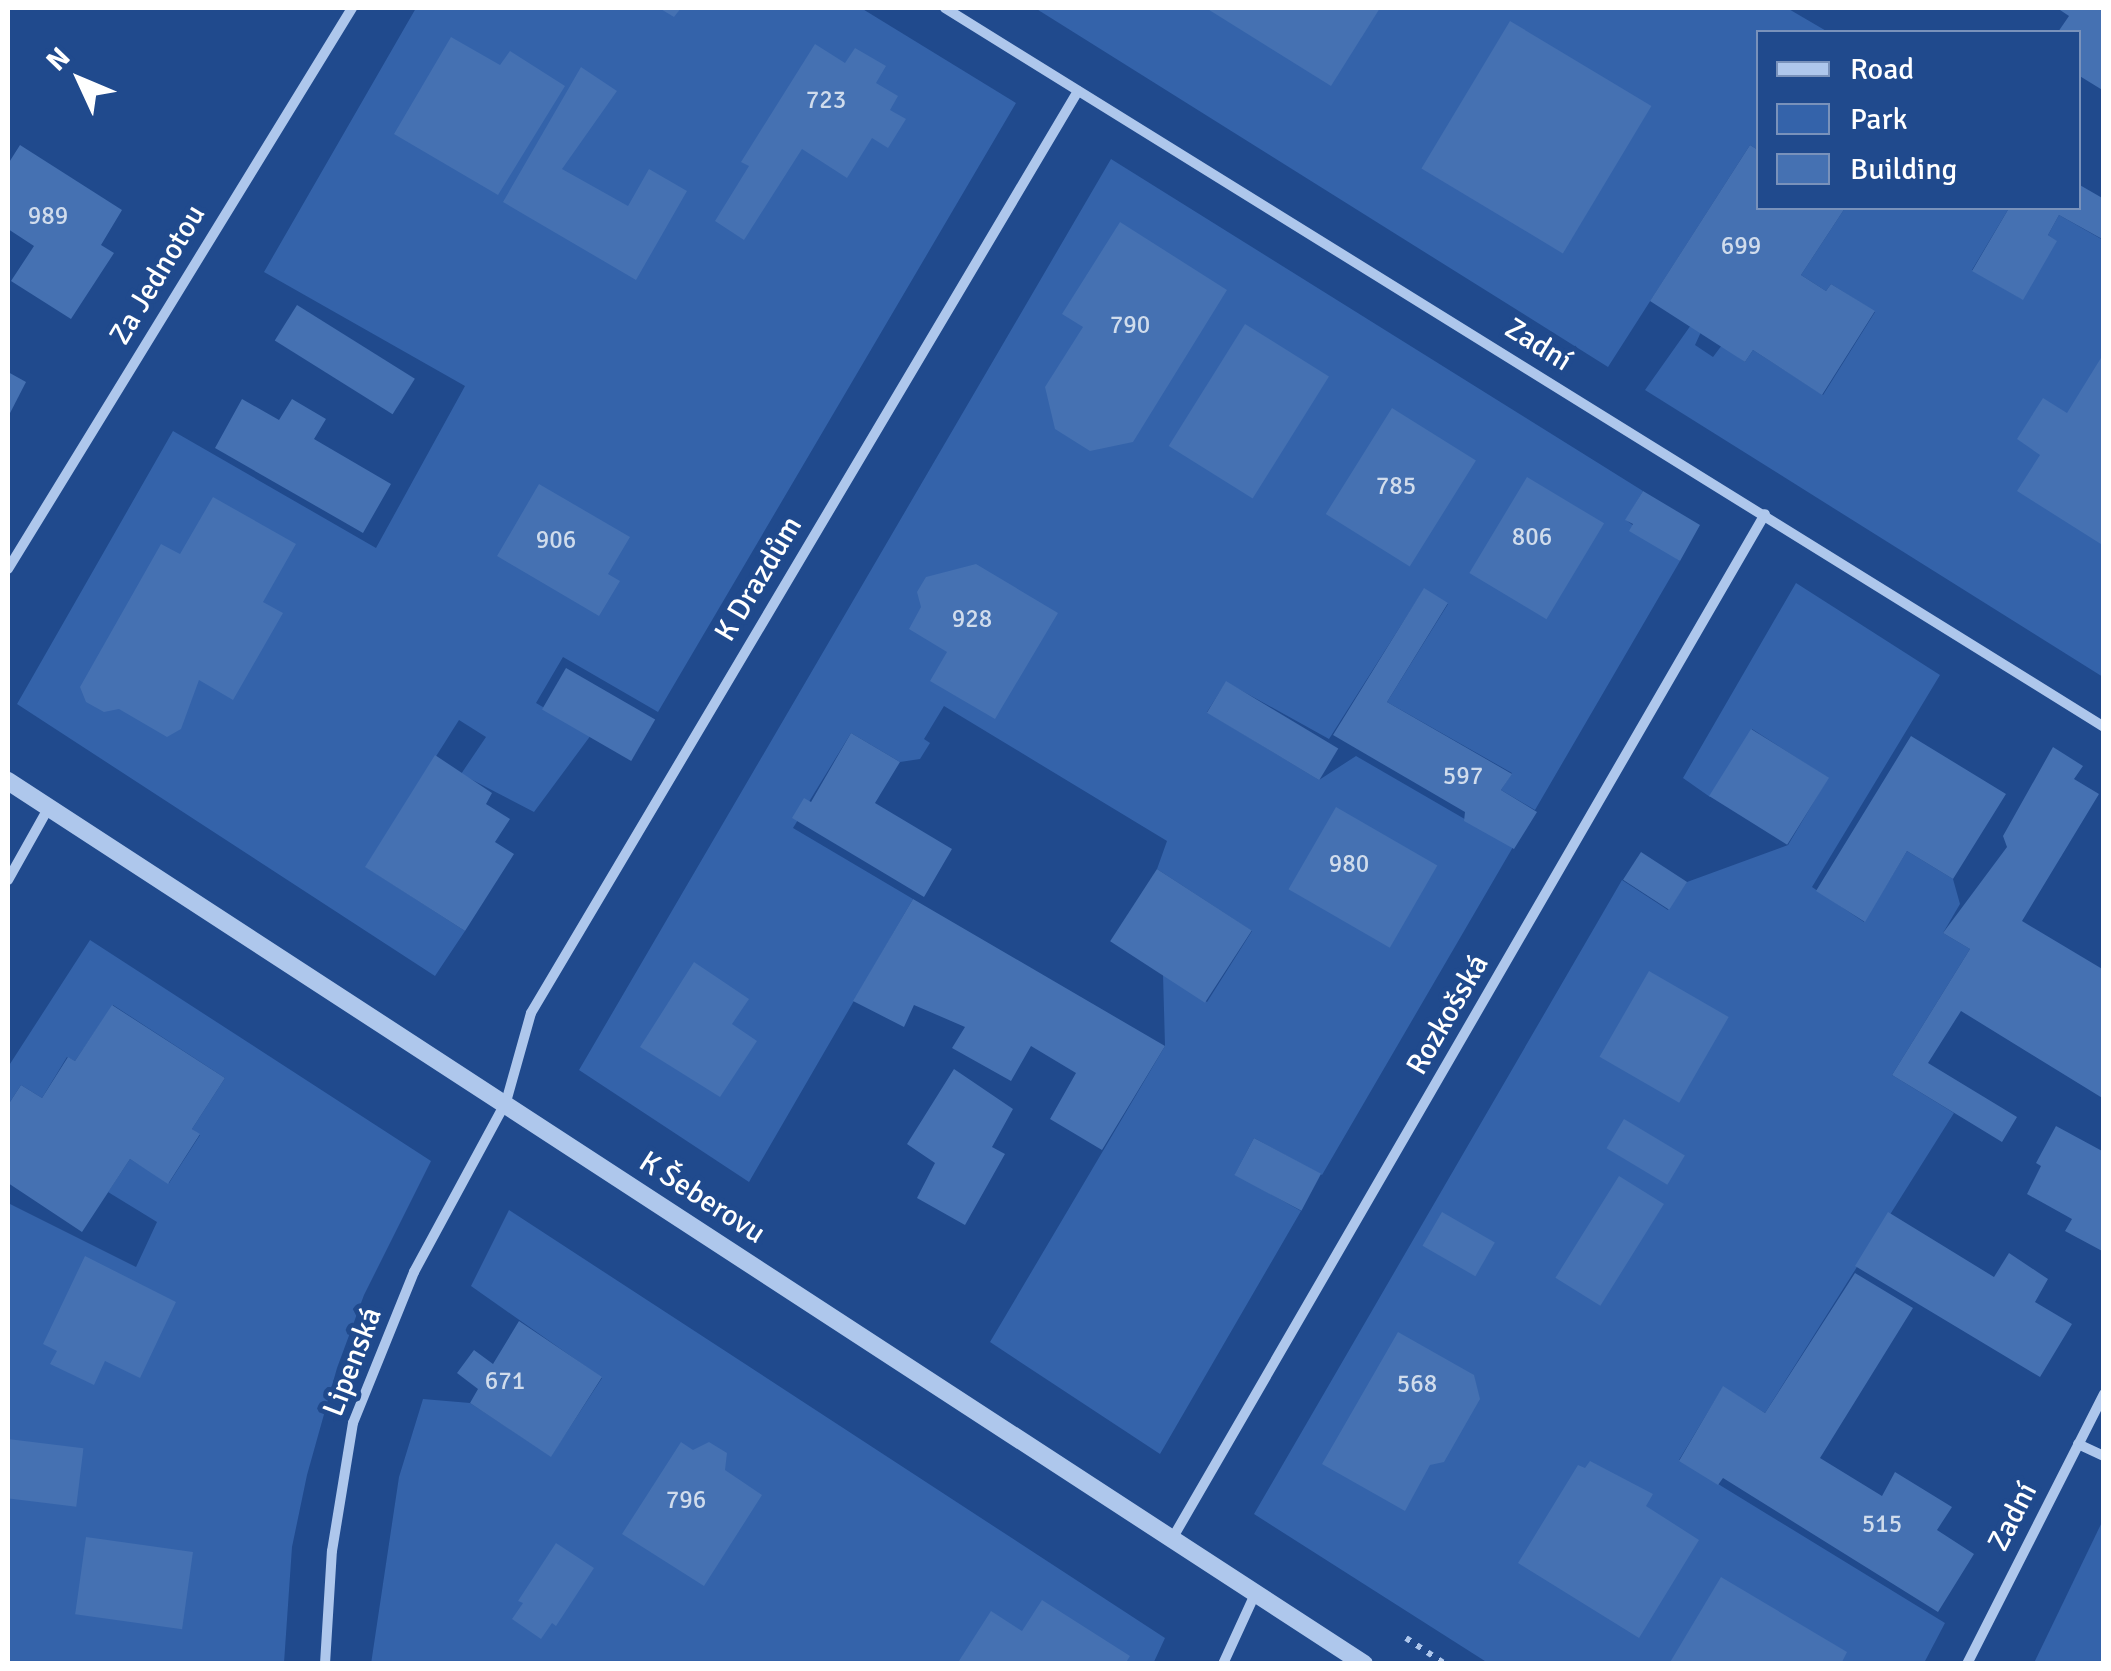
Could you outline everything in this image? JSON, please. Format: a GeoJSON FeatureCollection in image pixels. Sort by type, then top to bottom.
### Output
{"type":"FeatureCollection","features":[{"type":"Feature","properties":{"kind":"street","name":"Za Jednotou"},"geometry":{"type":"LineString","coordinates":[[8,570],[352,8]]}},
{"type":"Feature","properties":{"kind":"street","name":"Zadní"},"geometry":{"type":"LineString","coordinates":[[945,8],[2104,727]]}},
{"type":"Feature","properties":{"kind":"street","name":"K Drazdům"},"geometry":{"type":"LineString","coordinates":[[506,1102],[531,1013],[1078,91]]}},
{"type":"Feature","properties":{"kind":"street","name":"Rozkošská"},"geometry":{"type":"LineString","coordinates":[[1172,1539],[1765,514]]}},
{"type":"Feature","properties":{"kind":"street","name":"K Šeberovu"},"geometry":{"type":"LineString","coordinates":[[8,782],[506,1102],[1364,1664]]}},
{"type":"Feature","properties":{"kind":"street"},"geometry":{"type":"LineString","coordinates":[[8,880],[49,807]]}},
{"type":"Feature","properties":{"kind":"street","name":"Lipenská"},"geometry":{"type":"LineString","coordinates":[[325,1664],[332,1551],[353,1424],[414,1272],[506,1102]]}},
{"type":"Feature","properties":{"kind":"street","name":"Zadní"},"geometry":{"type":"LineString","coordinates":[[1966,1664],[2104,1394]]}},
{"type":"Feature","properties":{"kind":"street"},"geometry":{"type":"LineString","coordinates":[[2078,1444],[2104,1456]]}},
{"type":"Feature","properties":{"kind":"street"},"geometry":{"type":"LineString","coordinates":[[1224,1664],[1255,1594]]}},
{"type":"Feature","properties":{"kind":"green space"},"geometry":{"type":"Polygon","coordinates":[[[416,8],[861,8],[1016,103],[658,712],[563,657],[536,703],[591,735],[534,812],[461,774],[486,737],[459,720],[366,867],[465,931],[435,976],[17,704],[173,431],[376,548],[465,386],[264,272],[416,8]]]}},
{"type":"Feature","properties":{"kind":"green space"},"geometry":{"type":"Polygon","coordinates":[[[1035,8],[1787,8],[1825,30],[1756,30],[1756,149],[1750,145],[1608,367],[1035,8]]]}},
{"type":"Feature","properties":{"kind":"green space"},"geometry":{"type":"Polygon","coordinates":[[[1111,159],[1643,491],[1626,520],[1680,561],[1535,810],[1501,790],[1512,773],[1387,702],[1448,604],[1424,589],[1329,739],[1226,682],[1207,712],[1319,780],[1356,756],[1513,847],[1322,1175],[1254,1138],[1235,1174],[1301,1211],[1160,1454],[990,1342],[1165,1046],[1163,974],[1207,1002],[1252,931],[1157,869],[1167,841],[944,706],[924,739],[930,743],[920,759],[900,762],[851,733],[793,828],[913,899],[749,1182],[579,1070],[1111,159]]]}},
{"type":"Feature","properties":{"kind":"green space"},"geometry":{"type":"Polygon","coordinates":[[[1844,210],[2008,210],[1972,270],[2022,299],[2056,241],[2048,235],[2059,215],[2103,240],[2103,677],[1645,390],[1691,325],[1701,332],[1695,345],[1713,357],[1722,345],[1745,362],[1753,350],[1823,395],[1875,312],[1831,284],[1826,291],[1801,275],[1844,210]]]}},
{"type":"Feature","properties":{"kind":"green space"},"geometry":{"type":"Polygon","coordinates":[[[1796,583],[1940,675],[1812,887],[1864,922],[1907,851],[1953,879],[1960,904],[1943,933],[1970,949],[1892,1075],[1954,1113],[1765,1413],[1723,1387],[1679,1460],[1945,1623],[1924,1663],[1488,1663],[1254,1514],[1622,880],[1668,910],[1687,882],[1788,845],[1828,778],[1752,729],[1710,797],[1683,778],[1796,583]]]}},
{"type":"Feature","properties":{"kind":"green space"},"geometry":{"type":"Polygon","coordinates":[[[90,940],[431,1161],[364,1295],[337,1368],[307,1475],[292,1547],[284,1663],[8,1663],[8,1203],[136,1267],[157,1222],[108,1192],[130,1159],[169,1183],[200,1135],[192,1129],[225,1078],[113,1005],[75,1061],[67,1057],[42,1098],[21,1085],[8,1105],[8,1067],[90,940]]]}},
{"type":"Feature","properties":{"kind":"green space"},"geometry":{"type":"Polygon","coordinates":[[[509,1210],[1165,1638],[1153,1664],[371,1664],[399,1477],[423,1399],[470,1403],[551,1456],[602,1378],[471,1286],[509,1210]]]}},
{"type":"Feature","properties":{"kind":"green space"},"geometry":{"type":"Polygon","coordinates":[[[2103,1520],[2103,1663],[2034,1663],[2103,1520]]]}},
{"type":"Feature","properties":{"kind":"building"},"geometry":{"type":"Polygon","coordinates":[[[659,8],[681,8],[674,17],[659,8]]]}},
{"type":"Feature","properties":{"kind":"building"},"geometry":{"type":"Polygon","coordinates":[[[1206,8],[1380,8],[1331,86],[1206,8]]]}},
{"type":"Feature","properties":{"kind":"building"},"geometry":{"type":"Polygon","coordinates":[[[2057,8],[2104,8],[2104,91],[2081,77],[2081,30],[2059,30],[2069,16],[2057,8]]]}},
{"type":"Feature","properties":{"kind":"building"},"geometry":{"type":"Polygon","coordinates":[[[1510,21],[1651,106],[1563,253],[1421,168],[1510,21]]]}},
{"type":"Feature","properties":{"kind":"building"},"geometry":{"type":"Polygon","coordinates":[[[451,37],[500,65],[510,51],[565,86],[498,195],[394,134],[451,37]]]}},
{"type":"Feature","properties":{"kind":"building"},"geometry":{"type":"Polygon","coordinates":[[[815,44],[845,63],[855,48],[886,66],[876,83],[898,96],[890,110],[906,119],[888,148],[872,138],[847,178],[802,149],[744,240],[715,221],[749,166],[741,162],[815,44]]]}},
{"type":"Feature","properties":{"kind":"building"},"geometry":{"type":"Polygon","coordinates":[[[581,67],[617,91],[562,169],[628,206],[649,169],[687,191],[636,280],[503,202],[581,67]]]}},
{"type":"Feature","properties":{"kind":"building"},"geometry":{"type":"Polygon","coordinates":[[[20,145],[122,210],[101,245],[114,253],[71,319],[11,281],[34,246],[8,229],[8,164],[20,145]]]}},
{"type":"Feature","properties":{"kind":"building"},"geometry":{"type":"Polygon","coordinates":[[[1750,145],[1756,149],[1756,210],[1844,210],[1801,275],[1826,291],[1831,284],[1875,311],[1822,395],[1753,350],[1745,362],[1650,301],[1750,145]]]}},
{"type":"Feature","properties":{"kind":"building"},"geometry":{"type":"Polygon","coordinates":[[[2081,186],[2104,199],[2104,240],[2059,215],[2048,235],[2057,241],[2023,300],[1972,271],[2008,210],[2081,210],[2081,186]]]}},
{"type":"Feature","properties":{"kind":"building"},"geometry":{"type":"Polygon","coordinates":[[[1120,222],[1227,290],[1133,442],[1090,451],[1055,429],[1045,387],[1083,327],[1062,314],[1120,222]]]}},
{"type":"Feature","properties":{"kind":"building"},"geometry":{"type":"Polygon","coordinates":[[[297,305],[415,379],[393,414],[275,341],[297,305]]]}},
{"type":"Feature","properties":{"kind":"building"},"geometry":{"type":"Polygon","coordinates":[[[1245,324],[1329,376],[1253,499],[1169,446],[1245,324]]]}},
{"type":"Feature","properties":{"kind":"building"},"geometry":{"type":"Polygon","coordinates":[[[2104,353],[2104,546],[2017,491],[2040,455],[2017,439],[2043,398],[2067,413],[2104,353]]]}},
{"type":"Feature","properties":{"kind":"building"},"geometry":{"type":"Polygon","coordinates":[[[8,372],[26,382],[8,417],[8,372]]]}},
{"type":"Feature","properties":{"kind":"building"},"geometry":{"type":"Polygon","coordinates":[[[242,399],[279,420],[292,399],[326,419],[314,439],[391,484],[363,533],[215,448],[242,399]]]}},
{"type":"Feature","properties":{"kind":"building"},"geometry":{"type":"Polygon","coordinates":[[[1392,408],[1476,460],[1410,566],[1326,514],[1392,408]]]}},
{"type":"Feature","properties":{"kind":"building"},"geometry":{"type":"Polygon","coordinates":[[[1527,477],[1604,523],[1546,619],[1469,573],[1527,477]]]}},
{"type":"Feature","properties":{"kind":"building"},"geometry":{"type":"Polygon","coordinates":[[[539,484],[630,537],[608,574],[620,581],[599,616],[497,556],[539,484]]]}},
{"type":"Feature","properties":{"kind":"building"},"geometry":{"type":"Polygon","coordinates":[[[1643,491],[1700,525],[1680,561],[1629,531],[1633,524],[1625,520],[1643,491]]]}},
{"type":"Feature","properties":{"kind":"building"},"geometry":{"type":"Polygon","coordinates":[[[213,497],[296,544],[263,602],[283,613],[233,700],[199,680],[181,729],[167,737],[119,709],[104,712],[86,702],[80,687],[161,544],[180,554],[213,497]]]}},
{"type":"Feature","properties":{"kind":"building"},"geometry":{"type":"Polygon","coordinates":[[[976,564],[1058,613],[995,719],[930,681],[947,652],[909,629],[921,607],[917,592],[926,577],[976,564]]]}},
{"type":"Feature","properties":{"kind":"building"},"geometry":{"type":"Polygon","coordinates":[[[1424,588],[1448,603],[1387,702],[1512,774],[1501,790],[1537,812],[1514,849],[1464,821],[1465,812],[1333,735],[1424,588]]]}},
{"type":"Feature","properties":{"kind":"building"},"geometry":{"type":"Polygon","coordinates":[[[566,668],[655,720],[631,761],[542,710],[566,668]]]}},
{"type":"Feature","properties":{"kind":"building"},"geometry":{"type":"Polygon","coordinates":[[[1226,681],[1338,748],[1319,780],[1207,713],[1226,681]]]}},
{"type":"Feature","properties":{"kind":"building"},"geometry":{"type":"Polygon","coordinates":[[[1751,729],[1829,778],[1787,845],[1709,796],[1751,729]]]}},
{"type":"Feature","properties":{"kind":"building"},"geometry":{"type":"Polygon","coordinates":[[[851,733],[900,762],[875,803],[952,849],[924,897],[792,818],[804,798],[811,802],[851,733]]]}},
{"type":"Feature","properties":{"kind":"building"},"geometry":{"type":"Polygon","coordinates":[[[1911,736],[2006,794],[1953,879],[1907,851],[1865,922],[1816,891],[1911,736]]]}},
{"type":"Feature","properties":{"kind":"building"},"geometry":{"type":"Polygon","coordinates":[[[2053,747],[2083,766],[2074,779],[2099,794],[2022,921],[2104,970],[2104,1099],[1961,1011],[1928,1063],[2017,1117],[2002,1142],[1892,1075],[1970,949],[1943,933],[2007,847],[2003,836],[2053,747]]]}},
{"type":"Feature","properties":{"kind":"building"},"geometry":{"type":"Polygon","coordinates":[[[435,755],[492,793],[486,804],[510,819],[495,842],[514,854],[465,931],[365,867],[435,755]]]}},
{"type":"Feature","properties":{"kind":"building"},"geometry":{"type":"Polygon","coordinates":[[[1336,807],[1437,866],[1390,948],[1288,889],[1336,807]]]}},
{"type":"Feature","properties":{"kind":"building"},"geometry":{"type":"Polygon","coordinates":[[[1641,852],[1687,882],[1669,910],[1623,880],[1641,852]]]}},
{"type":"Feature","properties":{"kind":"building"},"geometry":{"type":"Polygon","coordinates":[[[1157,869],[1252,931],[1205,1003],[1110,941],[1157,869]]]}},
{"type":"Feature","properties":{"kind":"building"},"geometry":{"type":"Polygon","coordinates":[[[913,899],[1165,1046],[1102,1150],[1050,1119],[1076,1073],[1031,1046],[1011,1081],[952,1048],[965,1027],[914,1005],[904,1027],[853,1001],[913,899]]]}},
{"type":"Feature","properties":{"kind":"building"},"geometry":{"type":"Polygon","coordinates":[[[694,962],[749,999],[732,1024],[757,1041],[720,1097],[640,1047],[694,962]]]}},
{"type":"Feature","properties":{"kind":"building"},"geometry":{"type":"Polygon","coordinates":[[[1649,971],[1729,1017],[1679,1103],[1600,1057],[1649,971]]]}},
{"type":"Feature","properties":{"kind":"building"},"geometry":{"type":"Polygon","coordinates":[[[112,1005],[225,1078],[192,1129],[200,1134],[168,1184],[130,1159],[82,1232],[8,1183],[8,1105],[21,1085],[42,1098],[68,1057],[75,1061],[112,1005]]]}},
{"type":"Feature","properties":{"kind":"building"},"geometry":{"type":"Polygon","coordinates":[[[954,1069],[1013,1109],[992,1147],[1005,1154],[965,1225],[917,1198],[935,1163],[907,1144],[954,1069]]]}},
{"type":"Feature","properties":{"kind":"building"},"geometry":{"type":"Polygon","coordinates":[[[1624,1119],[1685,1156],[1667,1185],[1606,1148],[1624,1119]]]}},
{"type":"Feature","properties":{"kind":"building"},"geometry":{"type":"Polygon","coordinates":[[[2056,1126],[2104,1152],[2104,1252],[2065,1231],[2072,1219],[2027,1194],[2041,1166],[2036,1163],[2056,1126]]]}},
{"type":"Feature","properties":{"kind":"building"},"geometry":{"type":"Polygon","coordinates":[[[1254,1138],[1321,1174],[1301,1211],[1234,1175],[1254,1138]]]}},
{"type":"Feature","properties":{"kind":"building"},"geometry":{"type":"Polygon","coordinates":[[[1619,1176],[1664,1204],[1600,1306],[1555,1278],[1619,1176]]]}},
{"type":"Feature","properties":{"kind":"building"},"geometry":{"type":"Polygon","coordinates":[[[1442,1212],[1495,1242],[1475,1276],[1422,1246],[1442,1212]]]}},
{"type":"Feature","properties":{"kind":"building"},"geometry":{"type":"Polygon","coordinates":[[[1888,1212],[1994,1277],[2009,1253],[2048,1279],[2035,1302],[2072,1324],[2040,1377],[1855,1266],[1888,1212]]]}},
{"type":"Feature","properties":{"kind":"building"},"geometry":{"type":"Polygon","coordinates":[[[85,1256],[176,1302],[140,1378],[105,1361],[94,1385],[50,1364],[57,1351],[43,1344],[85,1256]]]}},
{"type":"Feature","properties":{"kind":"building"},"geometry":{"type":"Polygon","coordinates":[[[1855,1273],[1913,1308],[1820,1458],[1882,1496],[1895,1472],[1952,1507],[1937,1530],[1974,1554],[1938,1612],[1723,1478],[1718,1485],[1679,1461],[1723,1386],[1765,1413],[1855,1273]]]}},
{"type":"Feature","properties":{"kind":"building"},"geometry":{"type":"Polygon","coordinates":[[[519,1321],[602,1377],[551,1457],[470,1403],[478,1389],[457,1373],[474,1350],[493,1364],[519,1321]]]}},
{"type":"Feature","properties":{"kind":"building"},"geometry":{"type":"Polygon","coordinates":[[[1398,1332],[1474,1375],[1480,1399],[1444,1462],[1430,1465],[1405,1511],[1322,1464],[1398,1332]]]}},
{"type":"Feature","properties":{"kind":"building"},"geometry":{"type":"Polygon","coordinates":[[[8,1439],[83,1448],[76,1507],[8,1498],[8,1439]]]}},
{"type":"Feature","properties":{"kind":"building"},"geometry":{"type":"Polygon","coordinates":[[[681,1442],[693,1450],[709,1442],[727,1453],[725,1470],[762,1495],[704,1586],[622,1534],[681,1442]]]}},
{"type":"Feature","properties":{"kind":"building"},"geometry":{"type":"Polygon","coordinates":[[[1590,1461],[1653,1494],[1646,1506],[1699,1540],[1639,1638],[1518,1563],[1578,1465],[1585,1468],[1590,1461]]]}},
{"type":"Feature","properties":{"kind":"building"},"geometry":{"type":"Polygon","coordinates":[[[86,1537],[193,1552],[182,1629],[75,1614],[86,1537]]]}},
{"type":"Feature","properties":{"kind":"building"},"geometry":{"type":"Polygon","coordinates":[[[556,1543],[594,1568],[556,1626],[552,1623],[541,1639],[512,1619],[523,1603],[518,1601],[556,1543]]]}},
{"type":"Feature","properties":{"kind":"building"},"geometry":{"type":"Polygon","coordinates":[[[1721,1577],[1847,1652],[1841,1664],[1669,1664],[1721,1577]]]}},
{"type":"Feature","properties":{"kind":"building"},"geometry":{"type":"Polygon","coordinates":[[[1042,1600],[1130,1656],[1125,1664],[957,1664],[991,1611],[1022,1631],[1042,1600]]]}}]}
